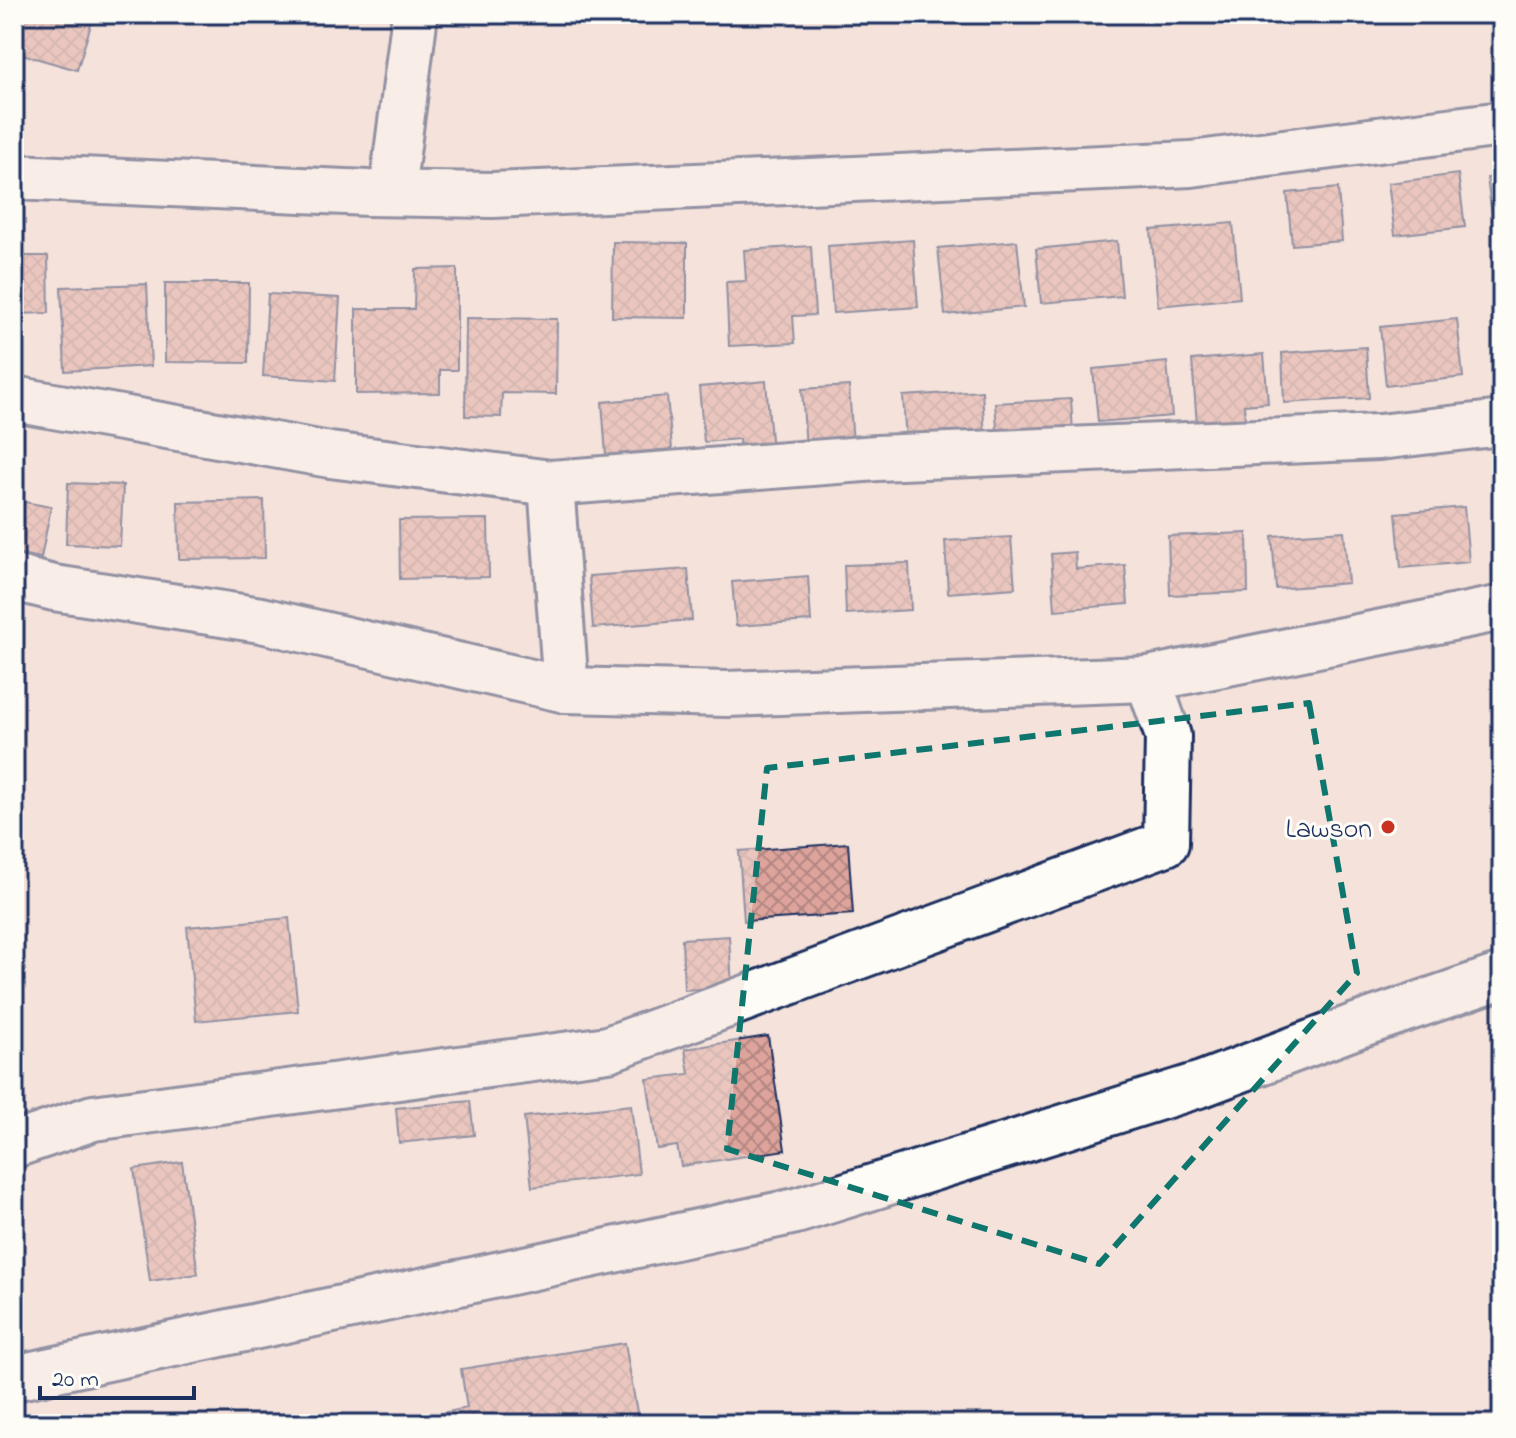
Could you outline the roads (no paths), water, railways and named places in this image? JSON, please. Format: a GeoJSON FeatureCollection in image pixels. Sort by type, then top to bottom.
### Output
{"type":"FeatureCollection","features":[{"type":"Feature","properties":{"kind":"street"},"geometry":{"type":"LineString","coordinates":[[392,192],[415,14]]}},
{"type":"Feature","properties":{"kind":"street"},"geometry":{"type":"LineString","coordinates":[[14,177],[493,195],[1191,164],[1502,124]]}},
{"type":"Feature","properties":{"kind":"street"},"geometry":{"type":"LineString","coordinates":[[14,399],[330,455],[551,483],[877,458],[1379,437],[1502,423]]}},
{"type":"Feature","properties":{"kind":"street"},"geometry":{"type":"LineString","coordinates":[[551,483],[566,690]]}},
{"type":"Feature","properties":{"kind":"street"},"geometry":{"type":"LineString","coordinates":[[14,578],[54,588],[261,620],[566,690],[727,694],[1148,679],[1502,608]]}},
{"type":"Feature","properties":{"kind":"street"},"geometry":{"type":"LineString","coordinates":[[14,1145],[93,1118],[608,1049],[1166,843],[1168,736],[1148,679]]}},
{"type":"Feature","properties":{"kind":"street"},"geometry":{"type":"LineString","coordinates":[[14,1378],[796,1211],[1202,1084],[1356,1026],[1502,976]]}},
{"type":"Feature","properties":{"kind":"place","name":"Lawson"},"geometry":{"type":"Point","coordinates":[1388,827]}}]}
